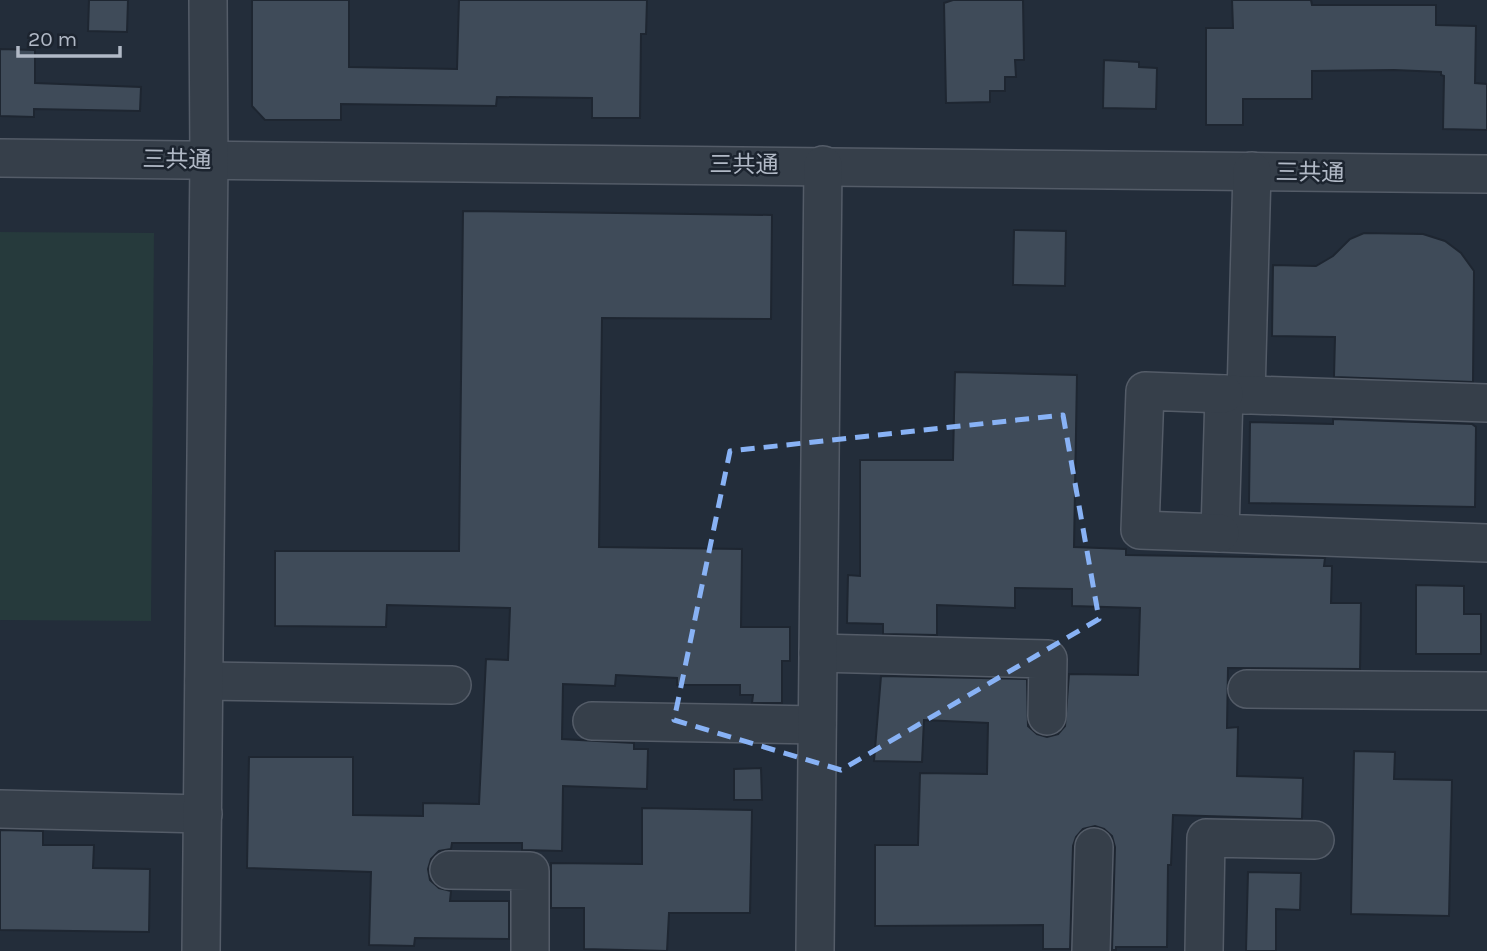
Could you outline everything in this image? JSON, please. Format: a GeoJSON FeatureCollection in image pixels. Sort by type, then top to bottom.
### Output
{"type":"FeatureCollection","features":[{"type":"Feature","properties":{"kind":"street"},"geometry":{"type":"LineString","coordinates":[[201,951],[209,159],[208,0]]}},
{"type":"Feature","properties":{"kind":"street","name":"三共通"},"geometry":{"type":"LineString","coordinates":[[0,158],[1487,174]]}},
{"type":"Feature","properties":{"kind":"street"},"geometry":{"type":"LineString","coordinates":[[815,951],[823,165]]}},
{"type":"Feature","properties":{"kind":"street"},"geometry":{"type":"LineString","coordinates":[[1220,533],[1235,394],[1252,171]]}},
{"type":"Feature","properties":{"kind":"street"},"geometry":{"type":"LineString","coordinates":[[1487,403],[1145,391],[1140,530],[1487,542]]}},
{"type":"Feature","properties":{"kind":"street"},"geometry":{"type":"LineString","coordinates":[[818,653],[1048,659],[1047,716]]}},
{"type":"Feature","properties":{"kind":"street"},"geometry":{"type":"LineString","coordinates":[[204,681],[452,685]]}},
{"type":"Feature","properties":{"kind":"street"},"geometry":{"type":"LineString","coordinates":[[1247,689],[1487,691]]}},
{"type":"Feature","properties":{"kind":"street"},"geometry":{"type":"LineString","coordinates":[[592,722],[817,725]]}},
{"type":"Feature","properties":{"kind":"street"},"geometry":{"type":"LineString","coordinates":[[0,809],[203,814]]}},
{"type":"Feature","properties":{"kind":"street"},"geometry":{"type":"LineString","coordinates":[[1204,951],[1206,838],[1315,840]]}},
{"type":"Feature","properties":{"kind":"street"},"geometry":{"type":"LineString","coordinates":[[1091,951],[1094,847]]}},
{"type":"Feature","properties":{"kind":"street"},"geometry":{"type":"LineString","coordinates":[[449,870],[530,871],[530,951]]}},
{"type":"Feature","properties":{"kind":"highlighted area"},"geometry":{"type":"Polygon","coordinates":[[[1063,415],[1099,619],[841,770],[674,720],[730,451],[1063,415]]]}},
{"type":"Feature","properties":{"kind":"green space"},"geometry":{"type":"Polygon","coordinates":[[[0,232],[154,233],[151,621],[0,620],[0,232]]]}},
{"type":"Feature","properties":{"kind":"building"},"geometry":{"type":"Polygon","coordinates":[[[89,0],[128,0],[127,32],[88,31],[89,0]]]}},
{"type":"Feature","properties":{"kind":"building"},"geometry":{"type":"Polygon","coordinates":[[[252,0],[349,0],[349,67],[457,69],[459,0],[647,0],[646,34],[641,34],[640,118],[592,118],[592,98],[497,97],[496,106],[341,104],[341,120],[265,120],[252,106],[252,0]]]}},
{"type":"Feature","properties":{"kind":"building"},"geometry":{"type":"Polygon","coordinates":[[[953,0],[1023,0],[1024,60],[1015,60],[1016,77],[1005,77],[1005,91],[990,91],[990,102],[946,103],[944,3],[953,0]]]}},
{"type":"Feature","properties":{"kind":"building"},"geometry":{"type":"Polygon","coordinates":[[[1232,0],[1311,0],[1312,5],[1436,5],[1436,25],[1476,26],[1475,83],[1487,84],[1487,130],[1443,129],[1444,76],[1441,72],[1394,70],[1312,71],[1312,99],[1243,99],[1243,125],[1206,125],[1206,28],[1233,28],[1232,0]]]}},
{"type":"Feature","properties":{"kind":"building"},"geometry":{"type":"Polygon","coordinates":[[[0,49],[35,50],[35,83],[141,87],[140,111],[34,109],[34,117],[0,116],[0,49]]]}},
{"type":"Feature","properties":{"kind":"building"},"geometry":{"type":"Polygon","coordinates":[[[1104,60],[1139,62],[1139,67],[1157,68],[1156,109],[1103,108],[1104,60]]]}},
{"type":"Feature","properties":{"kind":"building"},"geometry":{"type":"Polygon","coordinates":[[[463,211],[772,215],[771,319],[602,318],[599,547],[742,549],[741,627],[790,627],[790,661],[782,661],[782,703],[752,703],[753,695],[740,695],[740,685],[677,685],[677,678],[616,675],[615,686],[563,684],[562,739],[634,743],[634,749],[648,749],[647,789],[563,786],[562,851],[522,850],[522,843],[452,843],[451,849],[439,851],[431,859],[428,869],[430,880],[439,888],[451,891],[450,901],[509,901],[509,939],[415,938],[414,946],[369,945],[371,872],[247,868],[249,757],[353,757],[353,815],[423,816],[423,803],[479,804],[486,659],[508,660],[510,608],[387,605],[386,627],[275,626],[275,551],[459,551],[463,211]]]}},
{"type":"Feature","properties":{"kind":"building"},"geometry":{"type":"Polygon","coordinates":[[[1014,230],[1066,231],[1065,286],[1013,285],[1014,230]]]}},
{"type":"Feature","properties":{"kind":"building"},"geometry":{"type":"Polygon","coordinates":[[[1364,233],[1423,234],[1445,241],[1461,253],[1474,271],[1473,382],[1334,377],[1335,337],[1272,336],[1273,265],[1316,266],[1333,256],[1350,239],[1364,233]]]}},
{"type":"Feature","properties":{"kind":"building"},"geometry":{"type":"Polygon","coordinates":[[[955,372],[1077,375],[1074,547],[1126,549],[1126,555],[1325,558],[1324,566],[1332,566],[1331,603],[1361,603],[1360,669],[1228,668],[1227,728],[1238,727],[1237,776],[1303,778],[1302,819],[1173,815],[1171,865],[1168,865],[1167,947],[1116,947],[1116,950],[1112,950],[1115,847],[1112,836],[1095,826],[1083,829],[1073,846],[1070,949],[1043,949],[1043,925],[875,926],[875,845],[918,845],[920,773],[987,774],[988,723],[924,720],[922,762],[874,761],[881,676],[1027,679],[1028,726],[1037,734],[1047,737],[1058,734],[1065,726],[1069,674],[1138,675],[1140,608],[1072,606],[1072,589],[1015,588],[1015,608],[937,605],[937,635],[883,634],[883,624],[847,623],[848,575],[860,576],[860,460],[953,460],[955,372]]]}},
{"type":"Feature","properties":{"kind":"building"},"geometry":{"type":"Polygon","coordinates":[[[1333,419],[1472,424],[1476,427],[1475,507],[1249,503],[1250,422],[1333,424],[1333,419]]]}},
{"type":"Feature","properties":{"kind":"building"},"geometry":{"type":"Polygon","coordinates":[[[1416,585],[1464,586],[1464,614],[1481,614],[1481,654],[1416,654],[1416,585]]]}},
{"type":"Feature","properties":{"kind":"building"},"geometry":{"type":"Polygon","coordinates":[[[1354,751],[1395,752],[1394,779],[1452,780],[1449,916],[1351,914],[1354,751]]]}},
{"type":"Feature","properties":{"kind":"building"},"geometry":{"type":"Polygon","coordinates":[[[761,768],[762,800],[734,800],[734,769],[761,768]]]}},
{"type":"Feature","properties":{"kind":"building"},"geometry":{"type":"Polygon","coordinates":[[[642,808],[752,810],[750,913],[669,913],[667,951],[584,949],[584,908],[551,908],[551,863],[642,864],[642,808]]]}},
{"type":"Feature","properties":{"kind":"building"},"geometry":{"type":"Polygon","coordinates":[[[0,830],[43,831],[43,845],[94,845],[93,868],[150,869],[149,932],[0,930],[0,830]]]}},
{"type":"Feature","properties":{"kind":"building"},"geometry":{"type":"Polygon","coordinates":[[[1248,872],[1301,873],[1300,910],[1276,909],[1276,951],[1246,951],[1248,872]]]}}]}
